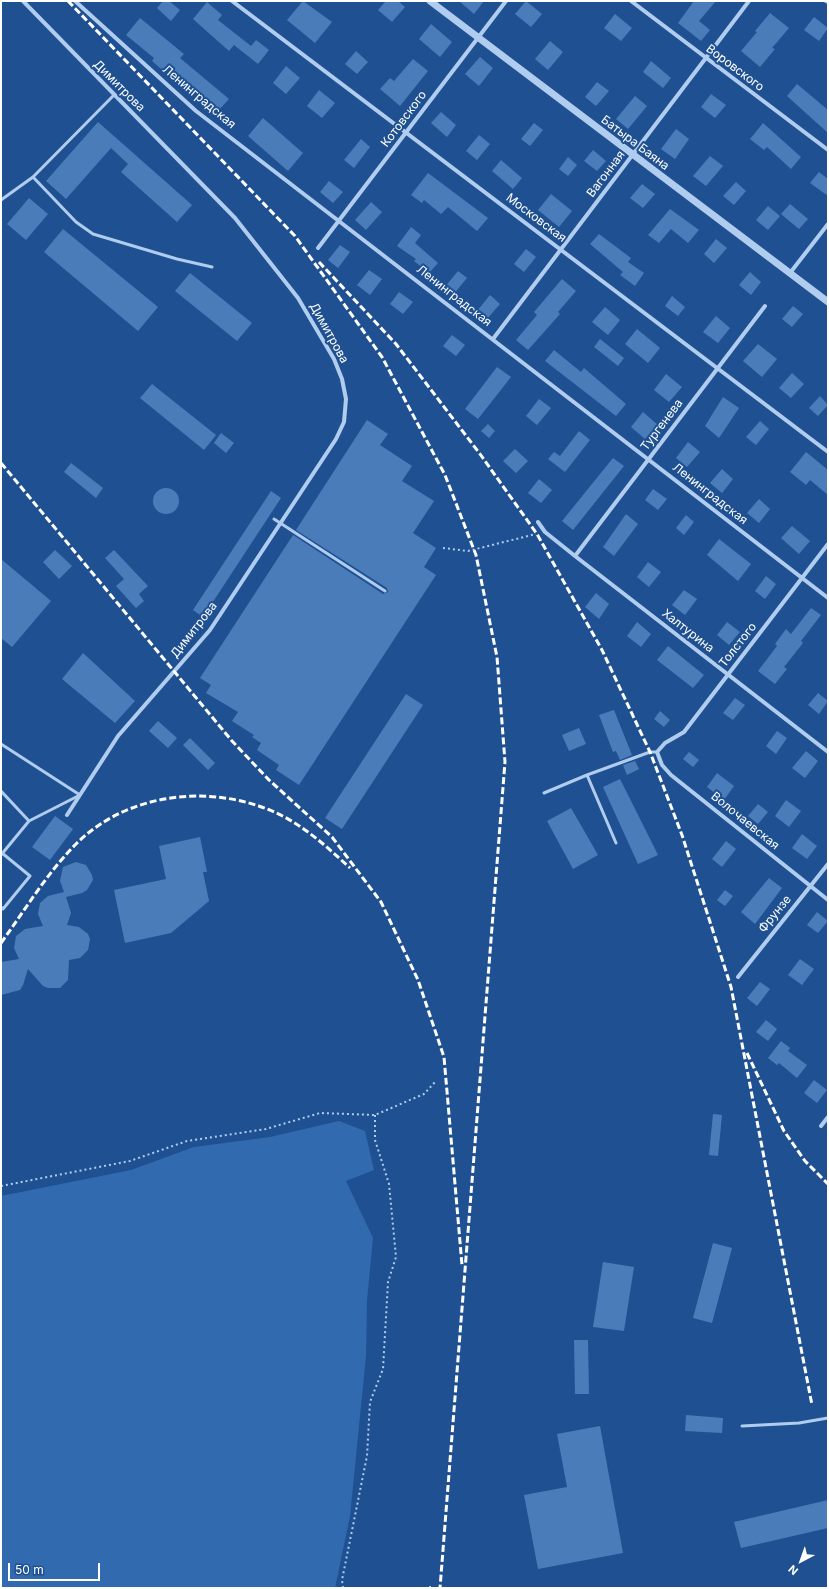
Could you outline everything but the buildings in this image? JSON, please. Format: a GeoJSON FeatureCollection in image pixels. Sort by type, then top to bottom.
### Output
{"type":"FeatureCollection","features":[{"type":"Feature","properties":{"kind":"street","name":"Димитрова"},"geometry":{"type":"LineString","coordinates":[[23,1],[235,218],[298,298],[334,358],[342,379],[346,399],[344,422],[336,440],[210,630],[118,736],[67,815]]}},
{"type":"Feature","properties":{"kind":"street","name":"Ленинградская"},"geometry":{"type":"LineString","coordinates":[[75,1],[196,110],[828,598]]}},
{"type":"Feature","properties":{"kind":"street","name":"Московская"},"geometry":{"type":"LineString","coordinates":[[232,1],[828,452]]}},
{"type":"Feature","properties":{"kind":"street","name":"Батыра Баяна"},"geometry":{"type":"LineString","coordinates":[[430,1],[828,302]]}},
{"type":"Feature","properties":{"kind":"street","name":"Котовского"},"geometry":{"type":"LineString","coordinates":[[318,248],[506,1]]}},
{"type":"Feature","properties":{"kind":"street","name":"Воровского"},"geometry":{"type":"LineString","coordinates":[[631,1],[828,150]]}},
{"type":"Feature","properties":{"kind":"street","name":"Вагонная"},"geometry":{"type":"LineString","coordinates":[[493,339],[749,1]]}},
{"type":"Feature","properties":{"kind":"street"},"geometry":{"type":"LineString","coordinates":[[790,273],[828,224]]}},
{"type":"Feature","properties":{"kind":"street","name":"Тургенева"},"geometry":{"type":"LineString","coordinates":[[574,556],[765,306]]}},
{"type":"Feature","properties":{"kind":"street","name":"Халтурина"},"geometry":{"type":"LineString","coordinates":[[538,522],[545,532],[574,556],[828,752]]}},
{"type":"Feature","properties":{"kind":"street","name":"Толстого"},"geometry":{"type":"LineString","coordinates":[[657,752],[665,743],[684,732],[828,544]]}},
{"type":"Feature","properties":{"kind":"street","name":"Волочаевская"},"geometry":{"type":"LineString","coordinates":[[657,752],[662,765],[671,775],[828,900]]}},
{"type":"Feature","properties":{"kind":"street","name":"Фрунзе"},"geometry":{"type":"LineString","coordinates":[[738,977],[828,864]]}},
{"type":"Feature","properties":{"kind":"street"},"geometry":{"type":"LineString","coordinates":[[821,1126],[828,1117]]}},
{"type":"Feature","properties":{"kind":"lane"},"geometry":{"type":"LineString","coordinates":[[1,200],[33,177],[114,95]]}},
{"type":"Feature","properties":{"kind":"lane"},"geometry":{"type":"LineString","coordinates":[[33,177],[76,222],[93,234],[177,259],[212,267]]}},
{"type":"Feature","properties":{"kind":"lane"},"geometry":{"type":"LineString","coordinates":[[274,519],[385,591]]}},
{"type":"Feature","properties":{"kind":"lane"},"geometry":{"type":"LineString","coordinates":[[1,744],[80,795]]}},
{"type":"Feature","properties":{"kind":"lane"},"geometry":{"type":"LineString","coordinates":[[544,794],[587,775],[650,752],[657,752]]}},
{"type":"Feature","properties":{"kind":"lane"},"geometry":{"type":"LineString","coordinates":[[587,775],[616,843]]}},
{"type":"Feature","properties":{"kind":"lane"},"geometry":{"type":"LineString","coordinates":[[1,791],[29,820]]}},
{"type":"Feature","properties":{"kind":"lane"},"geometry":{"type":"LineString","coordinates":[[1,907],[3,908],[30,876],[2,854],[29,820],[80,795]]}},
{"type":"Feature","properties":{"kind":"lane"},"geometry":{"type":"LineString","coordinates":[[742,1426],[799,1423],[828,1418]]}},
{"type":"Feature","properties":{"kind":"path"},"geometry":{"type":"LineString","coordinates":[[444,548],[468,551],[545,532]]}},
{"type":"Feature","properties":{"kind":"path"},"geometry":{"type":"LineString","coordinates":[[1,1186],[130,1161],[187,1141],[266,1129],[320,1114],[375,1116],[424,1094],[436,1081]]}},
{"type":"Feature","properties":{"kind":"path"},"geometry":{"type":"LineString","coordinates":[[343,1588],[342,1580],[367,1456],[370,1402],[383,1370],[388,1282],[396,1257],[389,1184],[375,1140],[375,1116]]}},
{"type":"Feature","properties":{"kind":"shaded area"},"geometry":{"type":"Polygon","coordinates":[[[339,1121],[365,1131],[374,1170],[346,1181],[373,1238],[367,1300],[366,1356],[350,1516],[335,1588],[1,1588],[1,1196],[131,1170],[194,1147],[270,1137],[339,1121]]]}},
{"type":"Feature","properties":{"kind":"railway"},"geometry":{"type":"LineString","coordinates":[[68,1],[295,236],[382,357],[445,475],[476,555],[497,657],[505,762],[440,1588]]}},
{"type":"Feature","properties":{"kind":"railway"},"geometry":{"type":"LineString","coordinates":[[319,262],[396,344],[480,454],[537,534],[602,650],[650,752],[682,835],[731,987],[812,1405]]}},
{"type":"Feature","properties":{"kind":"railway"},"geometry":{"type":"LineString","coordinates":[[1,463],[232,741],[269,780],[332,837],[381,902],[418,980],[444,1057],[462,1265]]}},
{"type":"Feature","properties":{"kind":"railway"},"geometry":{"type":"LineString","coordinates":[[1,943],[55,867],[76,844],[96,827],[118,814],[141,805],[166,799],[191,796],[217,797],[242,801],[267,809],[290,820],[311,834],[350,868]]}},
{"type":"Feature","properties":{"kind":"railway"},"geometry":{"type":"LineString","coordinates":[[747,1053],[784,1131],[805,1161],[828,1184]]}}]}
